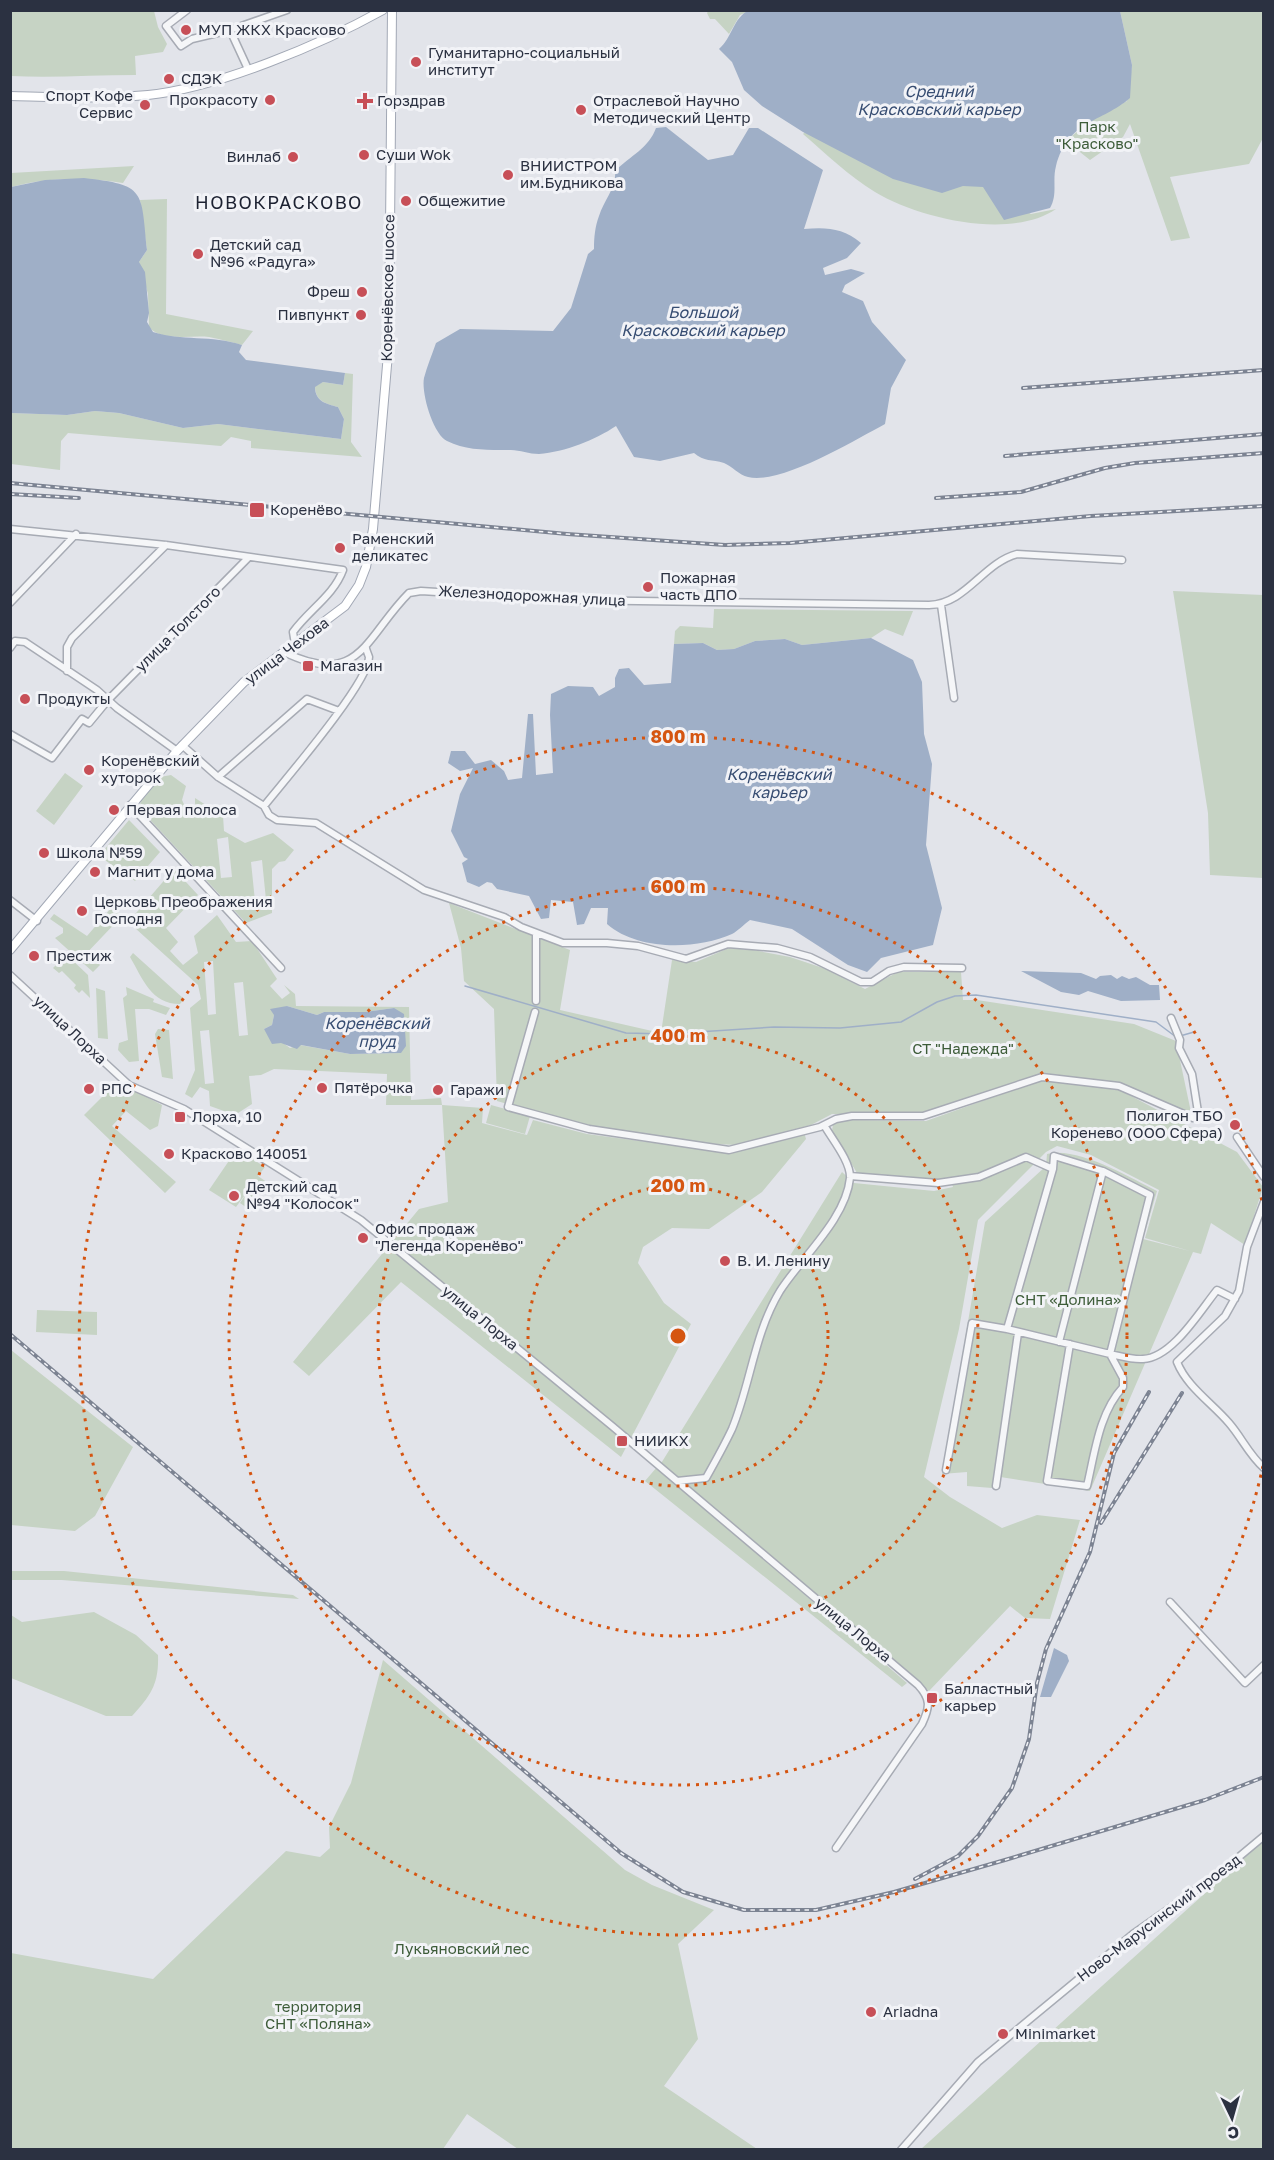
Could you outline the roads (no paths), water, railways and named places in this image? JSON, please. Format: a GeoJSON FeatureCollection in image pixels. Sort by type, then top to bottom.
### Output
{"type":"FeatureCollection","features":[{"type":"Feature","properties":{"kind":"main road","name":"Коренёвское шоссе"},"geometry":{"type":"LineString","coordinates":[[373,529],[389,342],[392,10]]}},
{"type":"Feature","properties":{"kind":"main road"},"geometry":{"type":"LineString","coordinates":[[10,96],[149,95],[185,88],[248,69],[380,11]]}},
{"type":"Feature","properties":{"kind":"main road","name":"улица Чехова"},"geometry":{"type":"LineString","coordinates":[[10,950],[37,921],[130,805],[180,748],[244,682],[345,606],[366,567],[373,529]]}},
{"type":"Feature","properties":{"kind":"street"},"geometry":{"type":"LineString","coordinates":[[187,10],[166,26],[181,46],[192,39],[230,30],[287,10]]}},
{"type":"Feature","properties":{"kind":"street"},"geometry":{"type":"LineString","coordinates":[[230,30],[248,69]]}},
{"type":"Feature","properties":{"kind":"street"},"geometry":{"type":"LineString","coordinates":[[10,529],[166,545],[343,570],[339,581],[329,594],[305,616],[293,632],[295,644]]}},
{"type":"Feature","properties":{"kind":"street"},"geometry":{"type":"LineString","coordinates":[[10,603],[76,534]]}},
{"type":"Feature","properties":{"kind":"street"},"geometry":{"type":"LineString","coordinates":[[67,671],[67,647],[72,638],[166,545]]}},
{"type":"Feature","properties":{"kind":"street"},"geometry":{"type":"LineString","coordinates":[[954,698],[941,605],[957,596],[1002,560],[1017,554],[1122,560]]}},
{"type":"Feature","properties":{"kind":"street","name":"улица Толстого"},"geometry":{"type":"LineString","coordinates":[[10,734],[52,758],[82,719],[89,723],[108,700],[248,558]]}},
{"type":"Feature","properties":{"kind":"street","name":"Железнодорожная улица"},"geometry":{"type":"LineString","coordinates":[[284,652],[305,662],[328,665],[352,658],[366,648],[409,593],[421,591],[566,600],[941,605]]}},
{"type":"Feature","properties":{"kind":"street"},"geometry":{"type":"LineString","coordinates":[[10,648],[15,641],[25,642],[180,748],[218,777],[264,806],[269,815],[277,820],[316,823],[424,890],[496,914],[563,943],[638,946],[686,959],[728,944],[785,949],[810,957],[861,982],[872,982],[903,967],[962,968]]}},
{"type":"Feature","properties":{"kind":"street"},"geometry":{"type":"LineString","coordinates":[[264,806],[339,711],[364,672],[369,657],[366,648]]}},
{"type":"Feature","properties":{"kind":"street"},"geometry":{"type":"LineString","coordinates":[[218,777],[307,699],[339,711]]}},
{"type":"Feature","properties":{"kind":"street"},"geometry":{"type":"LineString","coordinates":[[130,805],[281,968]]}},
{"type":"Feature","properties":{"kind":"street"},"geometry":{"type":"LineString","coordinates":[[10,900],[37,921]]}},
{"type":"Feature","properties":{"kind":"street"},"geometry":{"type":"LineString","coordinates":[[536,933],[536,1001]]}},
{"type":"Feature","properties":{"kind":"street","name":"улица Лорха"},"geometry":{"type":"LineString","coordinates":[[10,975],[129,1084],[184,1109],[361,1220],[677,1481],[928,1695],[930,1708],[922,1724],[836,1848]]}},
{"type":"Feature","properties":{"kind":"street"},"geometry":{"type":"LineString","coordinates":[[535,1012],[508,1107],[590,1129],[729,1150],[852,1116],[923,1116],[1042,1077],[1119,1086],[1193,1118],[1198,1112],[1192,1074],[1179,1048],[1180,1040],[1171,1018]]}},
{"type":"Feature","properties":{"kind":"street"},"geometry":{"type":"LineString","coordinates":[[677,1481],[706,1478],[732,1428],[760,1331],[780,1290],[831,1221],[846,1193],[850,1176],[848,1167],[824,1125]]}},
{"type":"Feature","properties":{"kind":"street"},"geometry":{"type":"LineString","coordinates":[[1237,1137],[1263,1177]]}},
{"type":"Feature","properties":{"kind":"street"},"geometry":{"type":"LineString","coordinates":[[850,1176],[938,1184],[979,1177],[1026,1156],[1053,1169]]}},
{"type":"Feature","properties":{"kind":"street"},"geometry":{"type":"LineString","coordinates":[[1007,1329],[1053,1169],[1053,1156],[1103,1171],[1150,1195],[1110,1354],[1123,1378],[1123,1387],[1114,1396],[1102,1420],[1087,1486],[1047,1480],[1070,1344]]}},
{"type":"Feature","properties":{"kind":"street"},"geometry":{"type":"LineString","coordinates":[[1059,1342],[1103,1171]]}},
{"type":"Feature","properties":{"kind":"street"},"geometry":{"type":"LineString","coordinates":[[1263,1202],[1247,1247],[1239,1291],[1235,1299],[1225,1316],[1177,1362],[1183,1376],[1230,1424],[1249,1454],[1263,1468]]}},
{"type":"Feature","properties":{"kind":"street"},"geometry":{"type":"LineString","coordinates":[[946,1470],[972,1323],[1007,1329],[1110,1354],[1143,1359],[1158,1356],[1189,1328],[1217,1290],[1235,1299]]}},
{"type":"Feature","properties":{"kind":"street"},"geometry":{"type":"LineString","coordinates":[[996,1486],[1018,1333]]}},
{"type":"Feature","properties":{"kind":"street"},"geometry":{"type":"LineString","coordinates":[[1170,1602],[1245,1683],[1263,1665]]}},
{"type":"Feature","properties":{"kind":"street","name":"Ново-Марусинский проезд"},"geometry":{"type":"LineString","coordinates":[[901,2150],[978,2062],[1133,1934],[1216,1876],[1263,1836]]}},
{"type":"Feature","properties":{"kind":"water","name":"Средний Красковский карьер"},"geometry":{"type":"Polygon","coordinates":[[[749,10],[1120,11],[1132,65],[1130,98],[1087,124],[1069,139],[1061,151],[1056,166],[1054,198],[1050,208],[1004,220],[983,187],[963,186],[942,193],[893,179],[803,132],[762,106],[744,90],[732,62],[719,49],[739,18],[749,10]]]}},
{"type":"Feature","properties":{"kind":"water","name":"Большой Красковский карьер"},"geometry":{"type":"Polygon","coordinates":[[[666,127],[708,160],[733,155],[749,128],[758,128],[823,170],[804,229],[820,228],[841,231],[861,243],[847,258],[823,268],[825,275],[851,269],[865,273],[845,285],[842,292],[863,301],[872,322],[906,360],[891,388],[885,424],[818,460],[762,478],[745,476],[724,463],[705,459],[694,453],[660,461],[634,457],[616,426],[579,444],[559,451],[539,454],[471,448],[447,441],[433,422],[424,393],[424,378],[436,343],[460,329],[553,331],[571,308],[588,254],[594,249],[597,224],[612,188],[615,171],[649,141],[656,128],[666,127]]]}},
{"type":"Feature","properties":{"kind":"water"},"geometry":{"type":"Polygon","coordinates":[[[84,178],[130,188],[141,203],[147,250],[139,262],[145,272],[149,313],[147,322],[153,332],[242,345],[239,352],[246,360],[345,373],[343,385],[323,382],[315,387],[319,399],[338,407],[344,419],[341,439],[218,424],[183,428],[119,413],[95,411],[67,415],[11,413],[11,187],[45,180],[84,178]]]}},
{"type":"Feature","properties":{"kind":"water","name":"Коренёвский карьер"},"geometry":{"type":"Polygon","coordinates":[[[871,638],[913,660],[922,682],[924,734],[932,764],[926,845],[942,908],[933,945],[881,958],[867,972],[848,965],[792,929],[750,920],[734,933],[702,943],[668,945],[651,943],[620,933],[607,924],[608,908],[591,908],[584,924],[577,925],[573,902],[551,900],[549,918],[541,919],[529,896],[497,889],[492,883],[487,882],[479,887],[467,882],[462,863],[468,859],[464,857],[451,831],[460,794],[473,768],[460,771],[448,763],[451,751],[465,751],[475,764],[491,760],[504,771],[508,780],[522,778],[528,714],[533,714],[536,775],[553,773],[551,694],[568,686],[593,687],[599,696],[615,687],[615,678],[619,669],[629,668],[644,685],[671,683],[674,644],[703,643],[717,650],[734,649],[755,641],[785,639],[802,645],[871,638]]]}},
{"type":"Feature","properties":{"kind":"water"},"geometry":{"type":"Polygon","coordinates":[[[1021,971],[1081,973],[1096,979],[1100,976],[1111,975],[1117,979],[1122,976],[1129,979],[1136,977],[1150,985],[1159,985],[1160,1000],[1121,1001],[1088,991],[1079,995],[1061,992],[1021,971]]]}},
{"type":"Feature","properties":{"kind":"water","name":"Коренёвский пруд"},"geometry":{"type":"Polygon","coordinates":[[[287,1006],[317,1015],[324,1012],[365,1012],[394,1008],[404,1014],[406,1046],[401,1053],[350,1054],[301,1045],[297,1049],[281,1043],[272,1044],[264,1029],[272,1025],[274,1015],[270,1009],[287,1006]]]}},
{"type":"Feature","properties":{"kind":"water"},"geometry":{"type":"Polygon","coordinates":[[[1054,1648],[1067,1655],[1069,1661],[1051,1697],[1040,1697],[1054,1648]]]}},
{"type":"Feature","properties":{"kind":"waterway"},"geometry":{"type":"LineString","coordinates":[[465,986],[626,1033],[666,1034],[774,1027],[840,1028],[901,1022],[937,1002],[955,996],[976,995],[1156,1022],[1176,1037]]}},
{"type":"Feature","properties":{"kind":"waterway"},"geometry":{"type":"LineString","coordinates":[[1180,1036],[1194,1032]]}},
{"type":"Feature","properties":{"kind":"railway"},"geometry":{"type":"LineString","coordinates":[[1023,388],[1264,370]]}},
{"type":"Feature","properties":{"kind":"railway"},"geometry":{"type":"LineString","coordinates":[[1005,456],[1264,434]]}},
{"type":"Feature","properties":{"kind":"railway"},"geometry":{"type":"LineString","coordinates":[[936,498],[1021,492],[1105,468],[1135,463],[1264,453]]}},
{"type":"Feature","properties":{"kind":"railway"},"geometry":{"type":"LineString","coordinates":[[10,483],[567,534],[725,545],[790,543],[1091,516],[1264,506]]}},
{"type":"Feature","properties":{"kind":"railway"},"geometry":{"type":"LineString","coordinates":[[10,494],[79,498]]}},
{"type":"Feature","properties":{"kind":"railway"},"geometry":{"type":"LineString","coordinates":[[10,1334],[621,1853],[683,1892],[744,1910],[816,1910],[894,1892],[1005,1860],[1205,1800],[1264,1777]]}},
{"type":"Feature","properties":{"kind":"railway"},"geometry":{"type":"LineString","coordinates":[[915,1879],[958,1856],[978,1836],[1012,1788],[1029,1739],[1037,1683],[1046,1649],[1090,1552],[1114,1453],[1149,1392]]}},
{"type":"Feature","properties":{"kind":"railway"},"geometry":{"type":"LineString","coordinates":[[1101,1523],[1182,1393]]}},
{"type":"Feature","properties":{"kind":"place","name":"МУП ЖКХ Красково"},"geometry":{"type":"Point","coordinates":[186,30]}},
{"type":"Feature","properties":{"kind":"place","name":"Гуманитарно-социальный институт"},"geometry":{"type":"Point","coordinates":[416,62]}},
{"type":"Feature","properties":{"kind":"place","name":"СДЭК"},"geometry":{"type":"Point","coordinates":[169,79]}},
{"type":"Feature","properties":{"kind":"place","name":"Прокрасоту"},"geometry":{"type":"Point","coordinates":[270,100]}},
{"type":"Feature","properties":{"kind":"place","name":"Горздрав"},"geometry":{"type":"Point","coordinates":[365,101]}},
{"type":"Feature","properties":{"kind":"place","name":"Спорт Кофе Сервис"},"geometry":{"type":"Point","coordinates":[145,105]}},
{"type":"Feature","properties":{"kind":"place","name":"Отраслевой Научно Методический Центр"},"geometry":{"type":"Point","coordinates":[581,110]}},
{"type":"Feature","properties":{"kind":"place","name":"Суши Wok"},"geometry":{"type":"Point","coordinates":[364,155]}},
{"type":"Feature","properties":{"kind":"place","name":"Винлаб"},"geometry":{"type":"Point","coordinates":[293,157]}},
{"type":"Feature","properties":{"kind":"place","name":"ВНИИСТРОМ им.Будникова"},"geometry":{"type":"Point","coordinates":[508,175]}},
{"type":"Feature","properties":{"kind":"place","name":"Общежитие"},"geometry":{"type":"Point","coordinates":[406,201]}},
{"type":"Feature","properties":{"kind":"place","name":"Детский сад №96 «Радуга»"},"geometry":{"type":"Point","coordinates":[198,254]}},
{"type":"Feature","properties":{"kind":"place","name":"Фреш"},"geometry":{"type":"Point","coordinates":[362,292]}},
{"type":"Feature","properties":{"kind":"place","name":"Пивпункт"},"geometry":{"type":"Point","coordinates":[361,315]}},
{"type":"Feature","properties":{"kind":"place","name":"Коренёво"},"geometry":{"type":"Point","coordinates":[257,510]}},
{"type":"Feature","properties":{"kind":"place","name":"Раменский деликатес"},"geometry":{"type":"Point","coordinates":[340,548]}},
{"type":"Feature","properties":{"kind":"place","name":"Пожарная часть ДПО"},"geometry":{"type":"Point","coordinates":[648,587]}},
{"type":"Feature","properties":{"kind":"place","name":"Магазин"},"geometry":{"type":"Point","coordinates":[308,666]}},
{"type":"Feature","properties":{"kind":"place","name":"Продукты"},"geometry":{"type":"Point","coordinates":[25,699]}},
{"type":"Feature","properties":{"kind":"place","name":"Коренёвский хуторок"},"geometry":{"type":"Point","coordinates":[89,770]}},
{"type":"Feature","properties":{"kind":"place","name":"Первая полоса"},"geometry":{"type":"Point","coordinates":[114,810]}},
{"type":"Feature","properties":{"kind":"place","name":"Школа №59"},"geometry":{"type":"Point","coordinates":[44,853]}},
{"type":"Feature","properties":{"kind":"place","name":"Магнит у дома"},"geometry":{"type":"Point","coordinates":[95,872]}},
{"type":"Feature","properties":{"kind":"place","name":"Церковь Преображения Господня"},"geometry":{"type":"Point","coordinates":[82,911]}},
{"type":"Feature","properties":{"kind":"place","name":"Престиж"},"geometry":{"type":"Point","coordinates":[34,956]}},
{"type":"Feature","properties":{"kind":"place","name":"Пятёрочка"},"geometry":{"type":"Point","coordinates":[322,1088]}},
{"type":"Feature","properties":{"kind":"place","name":"РПС"},"geometry":{"type":"Point","coordinates":[89,1089]}},
{"type":"Feature","properties":{"kind":"place","name":"Гаражи"},"geometry":{"type":"Point","coordinates":[438,1090]}},
{"type":"Feature","properties":{"kind":"place","name":"Лорха, 10"},"geometry":{"type":"Point","coordinates":[180,1117]}},
{"type":"Feature","properties":{"kind":"place","name":"Полигон ТБО Коренево (ООО Сфера)"},"geometry":{"type":"Point","coordinates":[1235,1125]}},
{"type":"Feature","properties":{"kind":"place","name":"Красково 140051"},"geometry":{"type":"Point","coordinates":[169,1154]}},
{"type":"Feature","properties":{"kind":"place","name":"Детский сад №94 \"Колосок\""},"geometry":{"type":"Point","coordinates":[234,1196]}},
{"type":"Feature","properties":{"kind":"place","name":"Офис продаж \"Легенда Коренёво\""},"geometry":{"type":"Point","coordinates":[363,1238]}},
{"type":"Feature","properties":{"kind":"place","name":"В. И. Ленину"},"geometry":{"type":"Point","coordinates":[725,1261]}},
{"type":"Feature","properties":{"kind":"place","name":"НИИКХ"},"geometry":{"type":"Point","coordinates":[622,1441]}},
{"type":"Feature","properties":{"kind":"place","name":"Балластный карьер"},"geometry":{"type":"Point","coordinates":[932,1698]}},
{"type":"Feature","properties":{"kind":"place","name":"Ariadna"},"geometry":{"type":"Point","coordinates":[871,2012]}},
{"type":"Feature","properties":{"kind":"place","name":"Minimarket"},"geometry":{"type":"Point","coordinates":[1003,2034]}},
{"type":"Feature","properties":{"kind":"district","name":"НОВОКРАСКОВО"},"geometry":{"type":"Point","coordinates":[279,203]}},
{"type":"Feature","properties":{"kind":"park label","name":"Парк \"Красково\""},"geometry":{"type":"Point","coordinates":[1097,136]}},
{"type":"Feature","properties":{"kind":"park label","name":"СТ \"Надежда\""},"geometry":{"type":"Point","coordinates":[963,1049]}},
{"type":"Feature","properties":{"kind":"park label","name":"СНТ «Долина»"},"geometry":{"type":"Point","coordinates":[1068,1300]}},
{"type":"Feature","properties":{"kind":"park label","name":"Лукьяновский лес"},"geometry":{"type":"Point","coordinates":[462,1949]}},
{"type":"Feature","properties":{"kind":"park label","name":"территория СНТ «Поляна»"},"geometry":{"type":"Point","coordinates":[318,2016]}}]}
